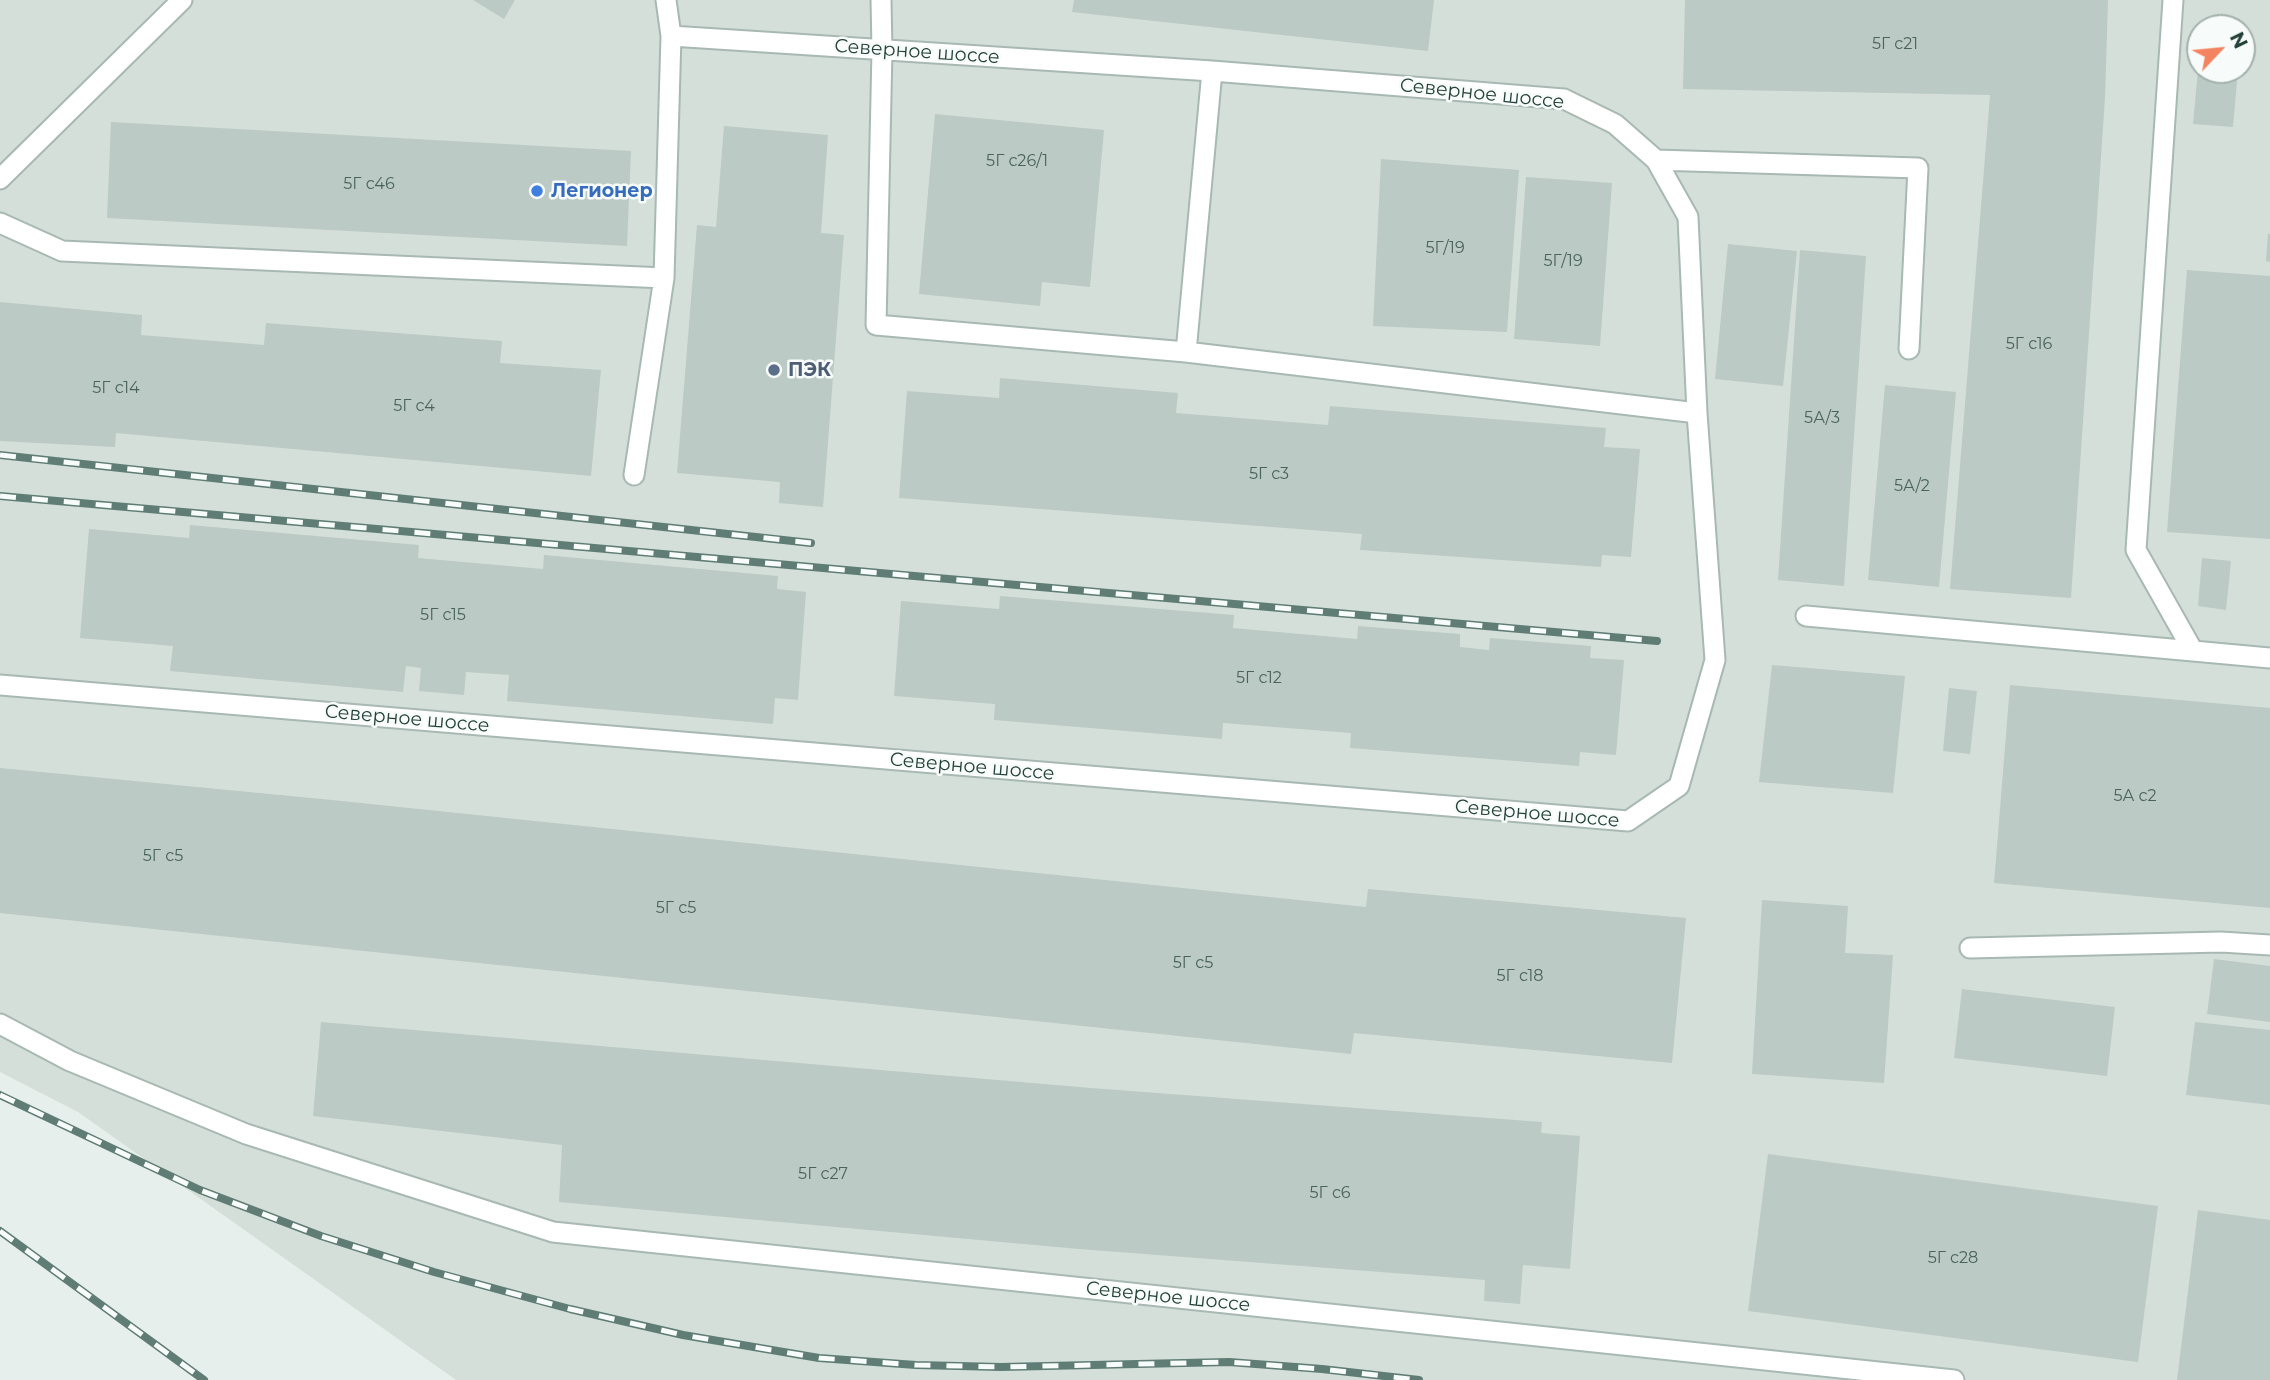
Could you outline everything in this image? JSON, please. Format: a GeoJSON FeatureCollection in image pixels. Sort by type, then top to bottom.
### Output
{"type":"FeatureCollection","features":[{"type":"Feature","properties":{"kind":"lane"},"geometry":{"type":"LineString","coordinates":[[0,179],[182,0]]}},
{"type":"Feature","properties":{"kind":"lane"},"geometry":{"type":"LineString","coordinates":[[634,475],[664,278],[671,36],[666,0]]}},
{"type":"Feature","properties":{"kind":"lane"},"geometry":{"type":"LineString","coordinates":[[881,0],[883,50],[876,325],[1186,352],[1697,413]]}},
{"type":"Feature","properties":{"kind":"lane"},"geometry":{"type":"LineString","coordinates":[[2173,0],[2136,550],[2193,651]]}},
{"type":"Feature","properties":{"kind":"lane","name":"Северное шоссе"},"geometry":{"type":"LineString","coordinates":[[0,685],[1628,821],[1679,786],[1715,660],[1697,413],[1688,217],[1656,160],[1615,124],[1564,99],[1212,71],[671,36]]}},
{"type":"Feature","properties":{"kind":"lane"},"geometry":{"type":"LineString","coordinates":[[1186,352],[1212,71]]}},
{"type":"Feature","properties":{"kind":"lane"},"geometry":{"type":"LineString","coordinates":[[1656,160],[1917,168],[1909,349]]}},
{"type":"Feature","properties":{"kind":"lane"},"geometry":{"type":"LineString","coordinates":[[0,223],[62,251],[664,278]]}},
{"type":"Feature","properties":{"kind":"lane"},"geometry":{"type":"LineString","coordinates":[[1806,616],[2270,658]]}},
{"type":"Feature","properties":{"kind":"lane"},"geometry":{"type":"LineString","coordinates":[[1969,948],[2221,942],[2270,945]]}},
{"type":"Feature","properties":{"kind":"lane","name":"Северное шоссе"},"geometry":{"type":"LineString","coordinates":[[0,1024],[70,1061],[246,1134],[552,1232],[1954,1380]]}},
{"type":"Feature","properties":{"kind":"shaded area"},"geometry":{"type":"Polygon","coordinates":[[[0,0],[2270,0],[2270,1380],[456,1380],[78,1112],[0,1072],[0,0]]]}},
{"type":"Feature","properties":{"kind":"building"},"geometry":{"type":"Polygon","coordinates":[[[473,0],[515,0],[504,19],[473,0]]]}},
{"type":"Feature","properties":{"kind":"building"},"geometry":{"type":"Polygon","coordinates":[[[1074,0],[1434,0],[1428,51],[1072,12],[1074,0]]]}},
{"type":"Feature","properties":{"kind":"building"},"geometry":{"type":"Polygon","coordinates":[[[1685,0],[2108,0],[2105,98],[2071,598],[1950,589],[1990,95],[1683,89],[1685,0]]]}},
{"type":"Feature","properties":{"kind":"building"},"geometry":{"type":"Polygon","coordinates":[[[2197,84],[2237,84],[2233,127],[2193,124],[2197,84]]]}},
{"type":"Feature","properties":{"kind":"building"},"geometry":{"type":"Polygon","coordinates":[[[935,114],[1104,130],[1090,287],[1042,282],[1040,306],[919,294],[935,114]]]}},
{"type":"Feature","properties":{"kind":"building"},"geometry":{"type":"Polygon","coordinates":[[[111,122],[631,151],[627,246],[107,218],[111,122]]]}},
{"type":"Feature","properties":{"kind":"building"},"geometry":{"type":"Polygon","coordinates":[[[724,126],[828,135],[821,233],[844,235],[823,507],[779,503],[780,482],[677,473],[697,225],[716,227],[724,126]]]}},
{"type":"Feature","properties":{"kind":"building"},"geometry":{"type":"Polygon","coordinates":[[[1381,159],[1519,170],[1507,332],[1373,326],[1381,159]]]}},
{"type":"Feature","properties":{"kind":"building"},"geometry":{"type":"Polygon","coordinates":[[[1526,177],[1612,183],[1600,346],[1514,339],[1526,177]]]}},
{"type":"Feature","properties":{"kind":"building"},"geometry":{"type":"Polygon","coordinates":[[[2270,234],[2270,262],[2266,261],[2270,234]]]}},
{"type":"Feature","properties":{"kind":"building"},"geometry":{"type":"Polygon","coordinates":[[[1728,244],[1797,251],[1783,386],[1715,379],[1728,244]]]}},
{"type":"Feature","properties":{"kind":"building"},"geometry":{"type":"Polygon","coordinates":[[[1800,250],[1866,256],[1844,586],[1778,580],[1800,250]]]}},
{"type":"Feature","properties":{"kind":"building"},"geometry":{"type":"Polygon","coordinates":[[[2187,270],[2270,276],[2270,539],[2167,532],[2187,270]]]}},
{"type":"Feature","properties":{"kind":"building"},"geometry":{"type":"Polygon","coordinates":[[[0,302],[142,315],[141,335],[264,345],[266,323],[502,341],[500,363],[601,370],[591,476],[116,433],[115,447],[0,441],[0,302]]]}},
{"type":"Feature","properties":{"kind":"building"},"geometry":{"type":"Polygon","coordinates":[[[1000,378],[1178,393],[1176,413],[1328,425],[1330,406],[1606,428],[1604,447],[1640,449],[1631,557],[1602,555],[1601,567],[1360,550],[1362,534],[899,498],[907,391],[999,398],[1000,378]]]}},
{"type":"Feature","properties":{"kind":"building"},"geometry":{"type":"Polygon","coordinates":[[[1885,385],[1956,392],[1939,587],[1868,580],[1885,385]]]}},
{"type":"Feature","properties":{"kind":"building"},"geometry":{"type":"Polygon","coordinates":[[[190,525],[419,545],[418,558],[543,569],[544,555],[778,576],[777,589],[806,592],[798,700],[775,698],[773,724],[507,701],[509,675],[466,672],[464,695],[419,691],[421,668],[406,666],[403,692],[170,671],[173,646],[80,638],[89,529],[189,538],[190,525]]]}},
{"type":"Feature","properties":{"kind":"building"},"geometry":{"type":"Polygon","coordinates":[[[2202,558],[2231,561],[2226,610],[2198,606],[2202,558]]]}},
{"type":"Feature","properties":{"kind":"building"},"geometry":{"type":"Polygon","coordinates":[[[1000,596],[1234,615],[1233,628],[1357,639],[1358,626],[1460,634],[1460,647],[1489,650],[1490,638],[1591,646],[1590,658],[1624,660],[1616,755],[1580,752],[1579,766],[1350,748],[1351,733],[1223,723],[1222,739],[994,720],[995,704],[894,696],[901,601],[999,609],[1000,596]]]}},
{"type":"Feature","properties":{"kind":"building"},"geometry":{"type":"Polygon","coordinates":[[[1772,665],[1905,676],[1893,793],[1759,782],[1772,665]]]}},
{"type":"Feature","properties":{"kind":"building"},"geometry":{"type":"Polygon","coordinates":[[[2010,685],[2270,708],[2270,908],[1994,883],[2010,685]]]}},
{"type":"Feature","properties":{"kind":"building"},"geometry":{"type":"Polygon","coordinates":[[[1949,688],[1977,691],[1970,754],[1943,751],[1949,688]]]}},
{"type":"Feature","properties":{"kind":"building"},"geometry":{"type":"Polygon","coordinates":[[[0,768],[1366,907],[1368,889],[1686,918],[1672,1063],[1354,1033],[1351,1054],[0,913],[0,768]]]}},
{"type":"Feature","properties":{"kind":"building"},"geometry":{"type":"Polygon","coordinates":[[[1762,900],[1848,906],[1845,953],[1893,955],[1884,1083],[1752,1074],[1762,900]]]}},
{"type":"Feature","properties":{"kind":"building"},"geometry":{"type":"Polygon","coordinates":[[[2214,959],[2270,966],[2270,1022],[2207,1014],[2214,959]]]}},
{"type":"Feature","properties":{"kind":"building"},"geometry":{"type":"Polygon","coordinates":[[[1962,989],[2115,1007],[2107,1076],[1954,1058],[1962,989]]]}},
{"type":"Feature","properties":{"kind":"building"},"geometry":{"type":"Polygon","coordinates":[[[321,1022],[1091,1088],[1542,1122],[1541,1133],[1580,1136],[1570,1269],[1523,1265],[1520,1304],[1484,1301],[1485,1280],[1079,1249],[559,1202],[562,1145],[313,1116],[321,1022]]]}},
{"type":"Feature","properties":{"kind":"building"},"geometry":{"type":"Polygon","coordinates":[[[2195,1022],[2270,1030],[2270,1105],[2186,1095],[2195,1022]]]}},
{"type":"Feature","properties":{"kind":"building"},"geometry":{"type":"Polygon","coordinates":[[[1768,1154],[2158,1206],[2138,1362],[1748,1311],[1768,1154]]]}},
{"type":"Feature","properties":{"kind":"building"},"geometry":{"type":"Polygon","coordinates":[[[2198,1210],[2270,1220],[2270,1380],[2177,1380],[2198,1210]]]}},
{"type":"Feature","properties":{"kind":"railway"},"geometry":{"type":"LineString","coordinates":[[0,455],[811,543]]}},
{"type":"Feature","properties":{"kind":"railway"},"geometry":{"type":"LineString","coordinates":[[0,496],[1657,641]]}},
{"type":"Feature","properties":{"kind":"railway"},"geometry":{"type":"LineString","coordinates":[[0,1095],[200,1190],[321,1236],[434,1272],[570,1309],[683,1335],[819,1358],[916,1365],[1001,1367],[1229,1362],[1419,1380]]}},
{"type":"Feature","properties":{"kind":"railway"},"geometry":{"type":"LineString","coordinates":[[0,1231],[204,1380]]}},
{"type":"Feature","properties":{"kind":"place","name":"Легионер"},"geometry":{"type":"Point","coordinates":[537,191]}},
{"type":"Feature","properties":{"kind":"place","name":"ПЭК"},"geometry":{"type":"Point","coordinates":[774,370]}}]}
